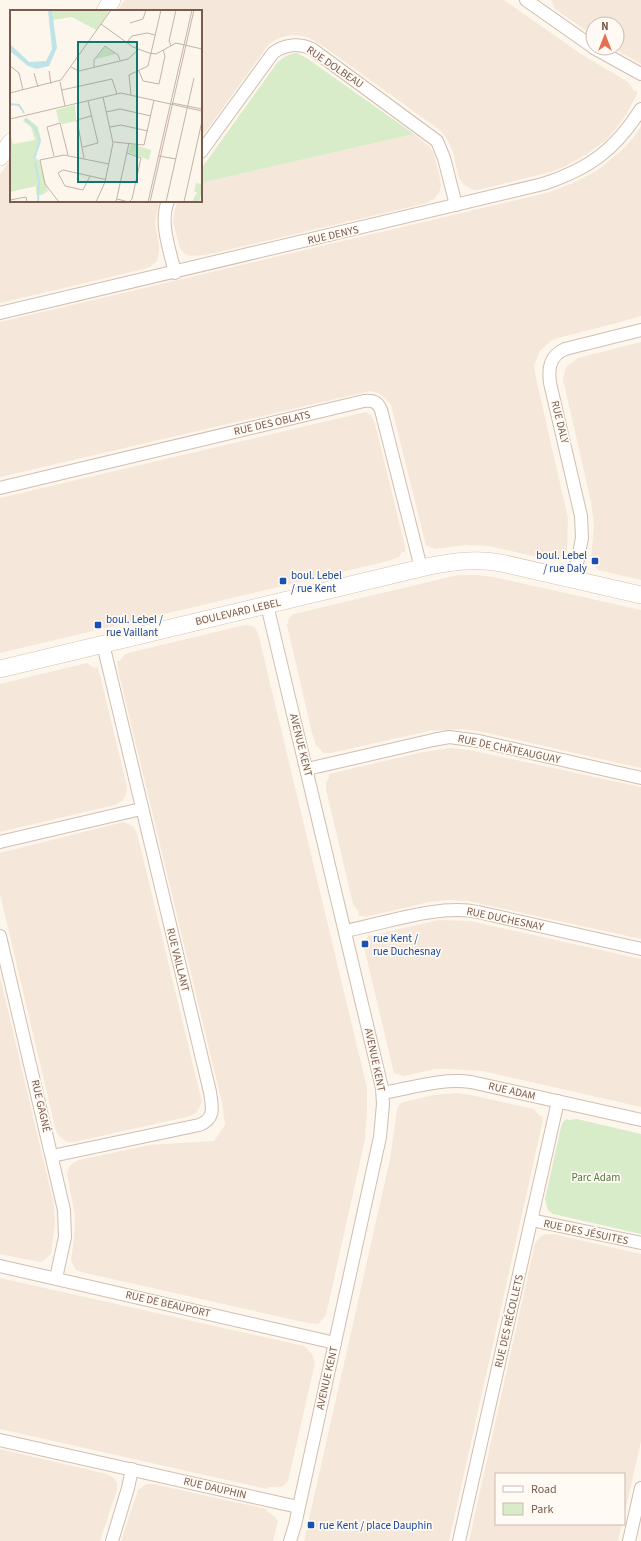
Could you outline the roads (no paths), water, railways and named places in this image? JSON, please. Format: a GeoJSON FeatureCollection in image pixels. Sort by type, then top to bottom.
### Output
{"type":"FeatureCollection","features":[{"type":"Feature","properties":{"kind":"street"},"geometry":{"type":"LineString","coordinates":[[106,10],[112,0]]}},
{"type":"Feature","properties":{"kind":"street"},"geometry":{"type":"LineString","coordinates":[[529,1],[585,41]]}},
{"type":"Feature","properties":{"kind":"street","name":"RUE DOLBEAU"},"geometry":{"type":"LineString","coordinates":[[202,151],[273,53],[287,46],[302,45],[312,49],[437,141],[444,158],[456,205]]}},
{"type":"Feature","properties":{"kind":"street"},"geometry":{"type":"LineString","coordinates":[[608,56],[641,74]]}},
{"type":"Feature","properties":{"kind":"street","name":"RUE DENYS"},"geometry":{"type":"LineString","coordinates":[[0,313],[543,184],[581,170],[597,159],[627,130],[641,109]]}},
{"type":"Feature","properties":{"kind":"street"},"geometry":{"type":"LineString","coordinates":[[0,157],[10,143]]}},
{"type":"Feature","properties":{"kind":"street"},"geometry":{"type":"LineString","coordinates":[[168,202],[164,212],[164,224],[175,272]]}},
{"type":"Feature","properties":{"kind":"street","name":"RUE DALY"},"geometry":{"type":"LineString","coordinates":[[574,579],[581,546],[581,516],[550,383],[550,364],[555,355],[565,349],[641,330]]}},
{"type":"Feature","properties":{"kind":"street","name":"RUE DES OBLATS"},"geometry":{"type":"LineString","coordinates":[[0,488],[364,401],[374,401],[380,406],[421,568]]}},
{"type":"Feature","properties":{"kind":"street","name":"BOULEVARD LEBEL"},"geometry":{"type":"LineString","coordinates":[[0,668],[421,568],[452,562],[480,560],[501,563],[641,594]]}},
{"type":"Feature","properties":{"kind":"street","name":"AVENUE KENT"},"geometry":{"type":"LineString","coordinates":[[267,605],[346,931],[383,1093],[380,1137],[290,1541]]}},
{"type":"Feature","properties":{"kind":"street","name":"RUE VAILLANT"},"geometry":{"type":"LineString","coordinates":[[52,1156],[199,1125],[208,1121],[212,1113],[210,1092],[141,809],[103,644]]}},
{"type":"Feature","properties":{"kind":"street","name":"RUE DE CHÂTEAUGUAY"},"geometry":{"type":"LineString","coordinates":[[307,769],[433,740],[449,738],[479,741],[641,778]]}},
{"type":"Feature","properties":{"kind":"street"},"geometry":{"type":"LineString","coordinates":[[0,842],[141,809]]}},
{"type":"Feature","properties":{"kind":"street","name":"RUE DUCHESNAY"},"geometry":{"type":"LineString","coordinates":[[346,931],[440,910],[462,910],[478,912],[641,949]]}},
{"type":"Feature","properties":{"kind":"street","name":"RUE GAGNÉ"},"geometry":{"type":"LineString","coordinates":[[0,936],[63,1205],[65,1237],[56,1278]]}},
{"type":"Feature","properties":{"kind":"street","name":"RUE ADAM"},"geometry":{"type":"LineString","coordinates":[[383,1093],[433,1083],[460,1080],[558,1100],[641,1120]]}},
{"type":"Feature","properties":{"kind":"street","name":"RUE DES RÉCOLLETS"},"geometry":{"type":"LineString","coordinates":[[459,1541],[558,1100]]}},
{"type":"Feature","properties":{"kind":"street","name":"RUE DES JÉSUITES"},"geometry":{"type":"LineString","coordinates":[[531,1220],[641,1244]]}},
{"type":"Feature","properties":{"kind":"street","name":"RUE DE BEAUPORT"},"geometry":{"type":"LineString","coordinates":[[0,1266],[335,1343]]}},
{"type":"Feature","properties":{"kind":"street","name":"RUE DAUPHIN"},"geometry":{"type":"LineString","coordinates":[[0,1440],[298,1507]]}},
{"type":"Feature","properties":{"kind":"street"},"geometry":{"type":"LineString","coordinates":[[112,1541],[128,1488],[132,1469]]}},
{"type":"Feature","properties":{"kind":"street"},"geometry":{"type":"LineString","coordinates":[[629,1541],[641,1488]]}},
{"type":"Feature","properties":{"kind":"place","name":"boul. Lebel / rue Daly"},"geometry":{"type":"Point","coordinates":[595,561]}},
{"type":"Feature","properties":{"kind":"place","name":"boul. Lebel / rue Kent"},"geometry":{"type":"Point","coordinates":[283,581]}},
{"type":"Feature","properties":{"kind":"place","name":"boul. Lebel / rue Vaillant"},"geometry":{"type":"Point","coordinates":[98,625]}},
{"type":"Feature","properties":{"kind":"place","name":"rue Kent / rue Duchesnay"},"geometry":{"type":"Point","coordinates":[365,944]}},
{"type":"Feature","properties":{"kind":"place","name":"rue Kent / place Dauphin"},"geometry":{"type":"Point","coordinates":[311,1525]}},
{"type":"Feature","properties":{"kind":"park label","name":"Parc Adam"},"geometry":{"type":"Point","coordinates":[596,1177]}}]}
